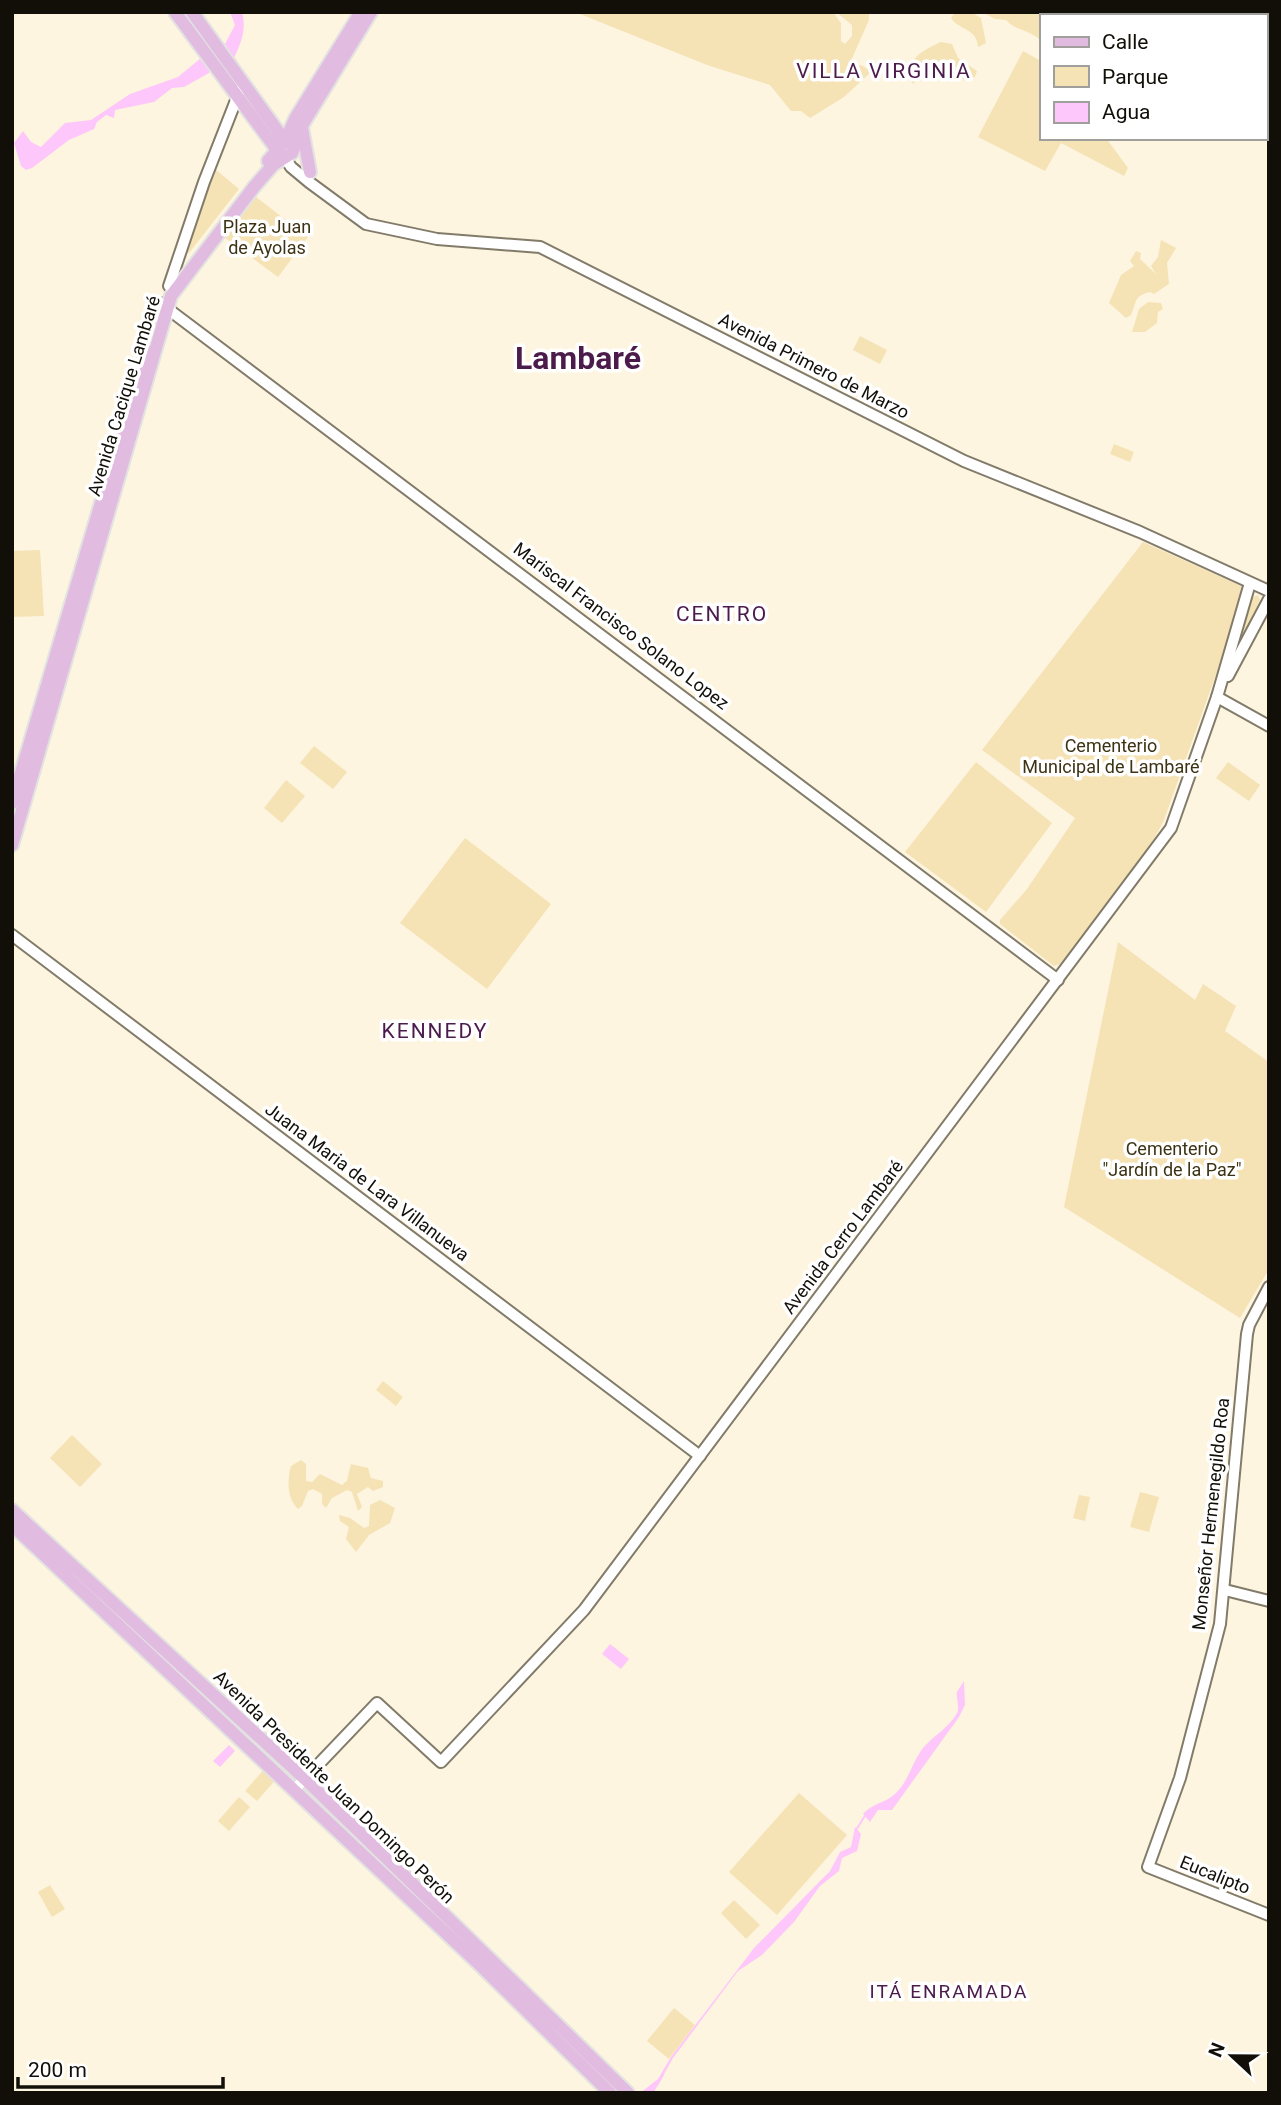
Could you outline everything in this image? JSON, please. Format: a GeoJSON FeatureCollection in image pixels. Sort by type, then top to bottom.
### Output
{"type":"FeatureCollection","features":[{"type":"Feature","properties":{"kind":"main road"},"geometry":{"type":"LineString","coordinates":[[176,12],[206,40]]}},
{"type":"Feature","properties":{"kind":"main road"},"geometry":{"type":"LineString","coordinates":[[192,12],[206,40],[285,148]]}},
{"type":"Feature","properties":{"kind":"main road","name":"Avenida Cacique Lambaré"},"geometry":{"type":"LineString","coordinates":[[12,803],[164,306],[218,232],[285,148],[361,12]]}},
{"type":"Feature","properties":{"kind":"main road","name":"Avenida Cacique Lambaré"},"geometry":{"type":"LineString","coordinates":[[299,122],[371,12]]}},
{"type":"Feature","properties":{"kind":"main road"},"geometry":{"type":"LineString","coordinates":[[237,83],[272,123],[285,148]]}},
{"type":"Feature","properties":{"kind":"main road"},"geometry":{"type":"LineString","coordinates":[[272,123],[299,122],[310,172]]}},
{"type":"Feature","properties":{"kind":"main road","name":"Avenida Cacique Lambaré"},"geometry":{"type":"LineString","coordinates":[[12,845],[169,286],[285,148]]}},
{"type":"Feature","properties":{"kind":"main road","name":"Avenida Presidente Juan Domingo Perón"},"geometry":{"type":"LineString","coordinates":[[12,1510],[305,1779],[628,2093]]}},
{"type":"Feature","properties":{"kind":"main road","name":"Avenida Presidente Juan Domingo Perón"},"geometry":{"type":"LineString","coordinates":[[12,1525],[610,2093]]}},
{"type":"Feature","properties":{"kind":"street"},"geometry":{"type":"LineString","coordinates":[[169,286],[237,83]]}},
{"type":"Feature","properties":{"kind":"street","name":"Avenida Primero de Marzo"},"geometry":{"type":"LineString","coordinates":[[285,148],[339,205]]}},
{"type":"Feature","properties":{"kind":"street","name":"Avenida Primero de Marzo"},"geometry":{"type":"LineString","coordinates":[[285,148],[290,167],[356,219],[385,231],[437,240],[540,247],[964,461],[1140,532],[1269,591]]}},
{"type":"Feature","properties":{"kind":"street","name":"Mariscal Francisco Solano Lopez"},"geometry":{"type":"LineString","coordinates":[[164,306],[1058,979]]}},
{"type":"Feature","properties":{"kind":"street","name":"Avenida Cerro Lambaré"},"geometry":{"type":"LineString","coordinates":[[305,1779],[377,1703],[441,1762],[584,1610],[1171,828],[1217,697],[1250,583]]}},
{"type":"Feature","properties":{"kind":"street","name":"Avenida Cerro Lambaré"},"geometry":{"type":"LineString","coordinates":[[1217,697],[1269,599]]}},
{"type":"Feature","properties":{"kind":"street"},"geometry":{"type":"LineString","coordinates":[[1217,697],[1269,726]]}},
{"type":"Feature","properties":{"kind":"street","name":"Juana Maria de Lara Villanueva"},"geometry":{"type":"LineString","coordinates":[[12,935],[700,1457]]}},
{"type":"Feature","properties":{"kind":"street","name":"Monseñor Hermenegildo Roa"},"geometry":{"type":"LineString","coordinates":[[1148,1867],[1180,1778],[1220,1623],[1248,1325],[1269,1287]]}},
{"type":"Feature","properties":{"kind":"street"},"geometry":{"type":"LineString","coordinates":[[1225,1590],[1269,1601]]}},
{"type":"Feature","properties":{"kind":"street"},"geometry":{"type":"LineString","coordinates":[[294,1790],[305,1779]]}},
{"type":"Feature","properties":{"kind":"street","name":"Eucalipto"},"geometry":{"type":"LineString","coordinates":[[1148,1867],[1269,1915]]}},
{"type":"Feature","properties":{"kind":"green space"},"geometry":{"type":"Polygon","coordinates":[[[575,12],[833,12],[841,23],[841,41],[845,44],[852,36],[852,25],[836,12],[869,12],[869,20],[850,63],[863,66],[871,72],[844,97],[810,118],[801,111],[791,111],[770,85],[707,65],[575,12]]]}},
{"type":"Feature","properties":{"kind":"green space"},"geometry":{"type":"Polygon","coordinates":[[[955,12],[971,12],[981,18],[986,43],[978,47],[975,36],[951,18],[955,12]]]}},
{"type":"Feature","properties":{"kind":"green space"},"geometry":{"type":"Polygon","coordinates":[[[982,12],[1062,14],[1040,14],[1040,40],[1006,20],[995,19],[982,12]]]}},
{"type":"Feature","properties":{"kind":"green space"},"geometry":{"type":"Polygon","coordinates":[[[941,42],[952,44],[958,58],[977,71],[975,77],[964,81],[959,72],[943,65],[927,71],[913,84],[910,69],[916,57],[941,42]]]}},
{"type":"Feature","properties":{"kind":"green space"},"geometry":{"type":"Polygon","coordinates":[[[1023,51],[1040,60],[1040,140],[1107,140],[1128,168],[1124,176],[1061,143],[1045,171],[978,137],[1023,51]]]}},
{"type":"Feature","properties":{"kind":"green space"},"geometry":{"type":"Polygon","coordinates":[[[215,169],[239,189],[189,253],[186,252],[215,169]]]}},
{"type":"Feature","properties":{"kind":"green space","name":"Plaza Juan de Ayolas"},"geometry":{"type":"Polygon","coordinates":[[[256,197],[308,237],[278,277],[225,238],[256,197]]]}},
{"type":"Feature","properties":{"kind":"green space"},"geometry":{"type":"Polygon","coordinates":[[[1161,240],[1176,248],[1167,263],[1169,284],[1154,294],[1150,292],[1139,297],[1131,315],[1126,318],[1109,303],[1121,275],[1134,266],[1130,261],[1136,251],[1141,253],[1140,259],[1156,274],[1151,266],[1158,257],[1161,240]]]}},
{"type":"Feature","properties":{"kind":"green space"},"geometry":{"type":"Polygon","coordinates":[[[1148,302],[1161,303],[1163,309],[1158,312],[1157,323],[1145,332],[1132,332],[1139,309],[1148,302]]]}},
{"type":"Feature","properties":{"kind":"green space"},"geometry":{"type":"Polygon","coordinates":[[[860,336],[887,350],[880,364],[853,350],[860,336]]]}},
{"type":"Feature","properties":{"kind":"green space"},"geometry":{"type":"Polygon","coordinates":[[[1114,444],[1134,452],[1130,462],[1110,454],[1114,444]]]}},
{"type":"Feature","properties":{"kind":"green space","name":"Cementerio Municipal de Lambaré"},"geometry":{"type":"Polygon","coordinates":[[[1143,542],[1241,586],[1244,596],[1164,820],[1117,895],[1060,964],[1054,966],[1000,924],[1000,920],[1027,889],[1075,818],[982,750],[1143,542]]]}},
{"type":"Feature","properties":{"kind":"green space"},"geometry":{"type":"Polygon","coordinates":[[[40,550],[44,616],[12,617],[12,551],[40,550]]]}},
{"type":"Feature","properties":{"kind":"green space"},"geometry":{"type":"Polygon","coordinates":[[[1258,595],[1260,600],[1235,653],[1233,652],[1253,597],[1258,595]]]}},
{"type":"Feature","properties":{"kind":"green space"},"geometry":{"type":"Polygon","coordinates":[[[314,746],[347,772],[333,789],[300,763],[314,746]]]}},
{"type":"Feature","properties":{"kind":"green space"},"geometry":{"type":"Polygon","coordinates":[[[976,762],[1052,823],[986,912],[905,852],[976,762]]]}},
{"type":"Feature","properties":{"kind":"green space"},"geometry":{"type":"Polygon","coordinates":[[[1228,762],[1260,785],[1249,801],[1216,778],[1228,762]]]}},
{"type":"Feature","properties":{"kind":"green space"},"geometry":{"type":"Polygon","coordinates":[[[286,780],[305,796],[282,823],[264,808],[286,780]]]}},
{"type":"Feature","properties":{"kind":"green space"},"geometry":{"type":"Polygon","coordinates":[[[465,838],[551,904],[487,989],[400,923],[465,838]]]}},
{"type":"Feature","properties":{"kind":"green space","name":"Cementerio \"Jardín de la Paz\""},"geometry":{"type":"Polygon","coordinates":[[[1118,942],[1195,1000],[1203,984],[1236,1006],[1225,1031],[1269,1062],[1269,1269],[1240,1318],[1064,1207],[1118,942]]]}},
{"type":"Feature","properties":{"kind":"green space"},"geometry":{"type":"Polygon","coordinates":[[[383,1381],[403,1397],[396,1406],[376,1390],[383,1381]]]}},
{"type":"Feature","properties":{"kind":"green space"},"geometry":{"type":"Polygon","coordinates":[[[72,1435],[102,1464],[80,1487],[50,1458],[72,1435]]]}},
{"type":"Feature","properties":{"kind":"green space"},"geometry":{"type":"Polygon","coordinates":[[[301,1460],[306,1464],[306,1481],[312,1482],[320,1474],[342,1485],[347,1481],[351,1464],[368,1468],[371,1478],[383,1481],[383,1487],[373,1491],[368,1487],[357,1494],[362,1507],[358,1511],[352,1492],[347,1490],[332,1498],[326,1508],[322,1504],[322,1494],[313,1489],[308,1491],[298,1509],[290,1495],[289,1478],[291,1466],[301,1460]]]}},
{"type":"Feature","properties":{"kind":"green space"},"geometry":{"type":"Polygon","coordinates":[[[1140,1492],[1159,1497],[1149,1532],[1130,1527],[1140,1492]]]}},
{"type":"Feature","properties":{"kind":"green space"},"geometry":{"type":"Polygon","coordinates":[[[1079,1495],[1090,1497],[1085,1521],[1073,1518],[1079,1495]]]}},
{"type":"Feature","properties":{"kind":"green space"},"geometry":{"type":"Polygon","coordinates":[[[380,1500],[395,1508],[390,1523],[369,1535],[356,1552],[346,1539],[349,1527],[340,1521],[339,1515],[350,1518],[364,1528],[369,1526],[370,1505],[380,1500]]]}},
{"type":"Feature","properties":{"kind":"green space"},"geometry":{"type":"Polygon","coordinates":[[[158,1656],[293,1778],[293,1779],[158,1656]]]}},
{"type":"Feature","properties":{"kind":"green space"},"geometry":{"type":"Polygon","coordinates":[[[266,1767],[278,1777],[257,1801],[245,1791],[266,1767]]]}},
{"type":"Feature","properties":{"kind":"green space"},"geometry":{"type":"Polygon","coordinates":[[[799,1793],[847,1835],[777,1915],[729,1872],[799,1793]]]}},
{"type":"Feature","properties":{"kind":"green space"},"geometry":{"type":"Polygon","coordinates":[[[239,1797],[250,1807],[229,1831],[218,1821],[239,1797]]]}},
{"type":"Feature","properties":{"kind":"green space"},"geometry":{"type":"Polygon","coordinates":[[[50,1885],[65,1909],[52,1917],[38,1892],[50,1885]]]}},
{"type":"Feature","properties":{"kind":"green space"},"geometry":{"type":"Polygon","coordinates":[[[734,1900],[760,1925],[746,1939],[721,1913],[734,1900]]]}},
{"type":"Feature","properties":{"kind":"green space"},"geometry":{"type":"Polygon","coordinates":[[[674,2008],[695,2025],[669,2059],[647,2041],[674,2008]]]}},
{"type":"Feature","properties":{"kind":"water"},"geometry":{"type":"Polygon","coordinates":[[[230,12],[242,12],[244,24],[243,36],[234,58],[225,44],[235,25],[230,12]]]}},
{"type":"Feature","properties":{"kind":"water"},"geometry":{"type":"Polygon","coordinates":[[[201,58],[206,59],[211,66],[209,73],[184,87],[172,88],[154,102],[115,110],[114,118],[106,115],[97,122],[94,129],[69,140],[32,168],[26,170],[21,166],[14,143],[23,131],[31,142],[41,147],[65,123],[91,120],[130,94],[178,77],[201,58]]]}},
{"type":"Feature","properties":{"kind":"water"},"geometry":{"type":"Polygon","coordinates":[[[610,1644],[629,1659],[621,1669],[602,1654],[610,1644]]]}},
{"type":"Feature","properties":{"kind":"water"},"geometry":{"type":"Polygon","coordinates":[[[964,1681],[965,1705],[959,1717],[892,1810],[878,1810],[870,1822],[863,1814],[895,1794],[923,1748],[954,1718],[958,1711],[957,1692],[964,1681]]]}},
{"type":"Feature","properties":{"kind":"water"},"geometry":{"type":"Polygon","coordinates":[[[229,1745],[235,1751],[220,1767],[213,1761],[229,1745]]]}},
{"type":"Feature","properties":{"kind":"water"},"geometry":{"type":"Polygon","coordinates":[[[855,1827],[861,1834],[857,1851],[842,1858],[839,1871],[820,1886],[794,1922],[762,1955],[738,1971],[673,2058],[654,2092],[640,2093],[658,2079],[671,2057],[754,1948],[830,1871],[840,1852],[851,1847],[855,1827]]]}},
{"type":"Feature","properties":{"kind":"waterway"},"geometry":{"type":"LineString","coordinates":[[856,1830],[866,1814]]}},
{"type":"Feature","properties":{"kind":"waterway"},"geometry":{"type":"LineString","coordinates":[[657,2085],[663,2075]]}},
{"type":"Feature","properties":{"kind":"district","name":"VILLA VIRGINIA"},"geometry":{"type":"Point","coordinates":[884,71]}},
{"type":"Feature","properties":{"kind":"district","name":"Lambaré"},"geometry":{"type":"Point","coordinates":[578,358]}},
{"type":"Feature","properties":{"kind":"district","name":"CENTRO"},"geometry":{"type":"Point","coordinates":[722,614]}},
{"type":"Feature","properties":{"kind":"district","name":"KENNEDY"},"geometry":{"type":"Point","coordinates":[435,1031]}},
{"type":"Feature","properties":{"kind":"district","name":"ITÁ ENRAMADA"},"geometry":{"type":"Point","coordinates":[949,1991]}}]}
